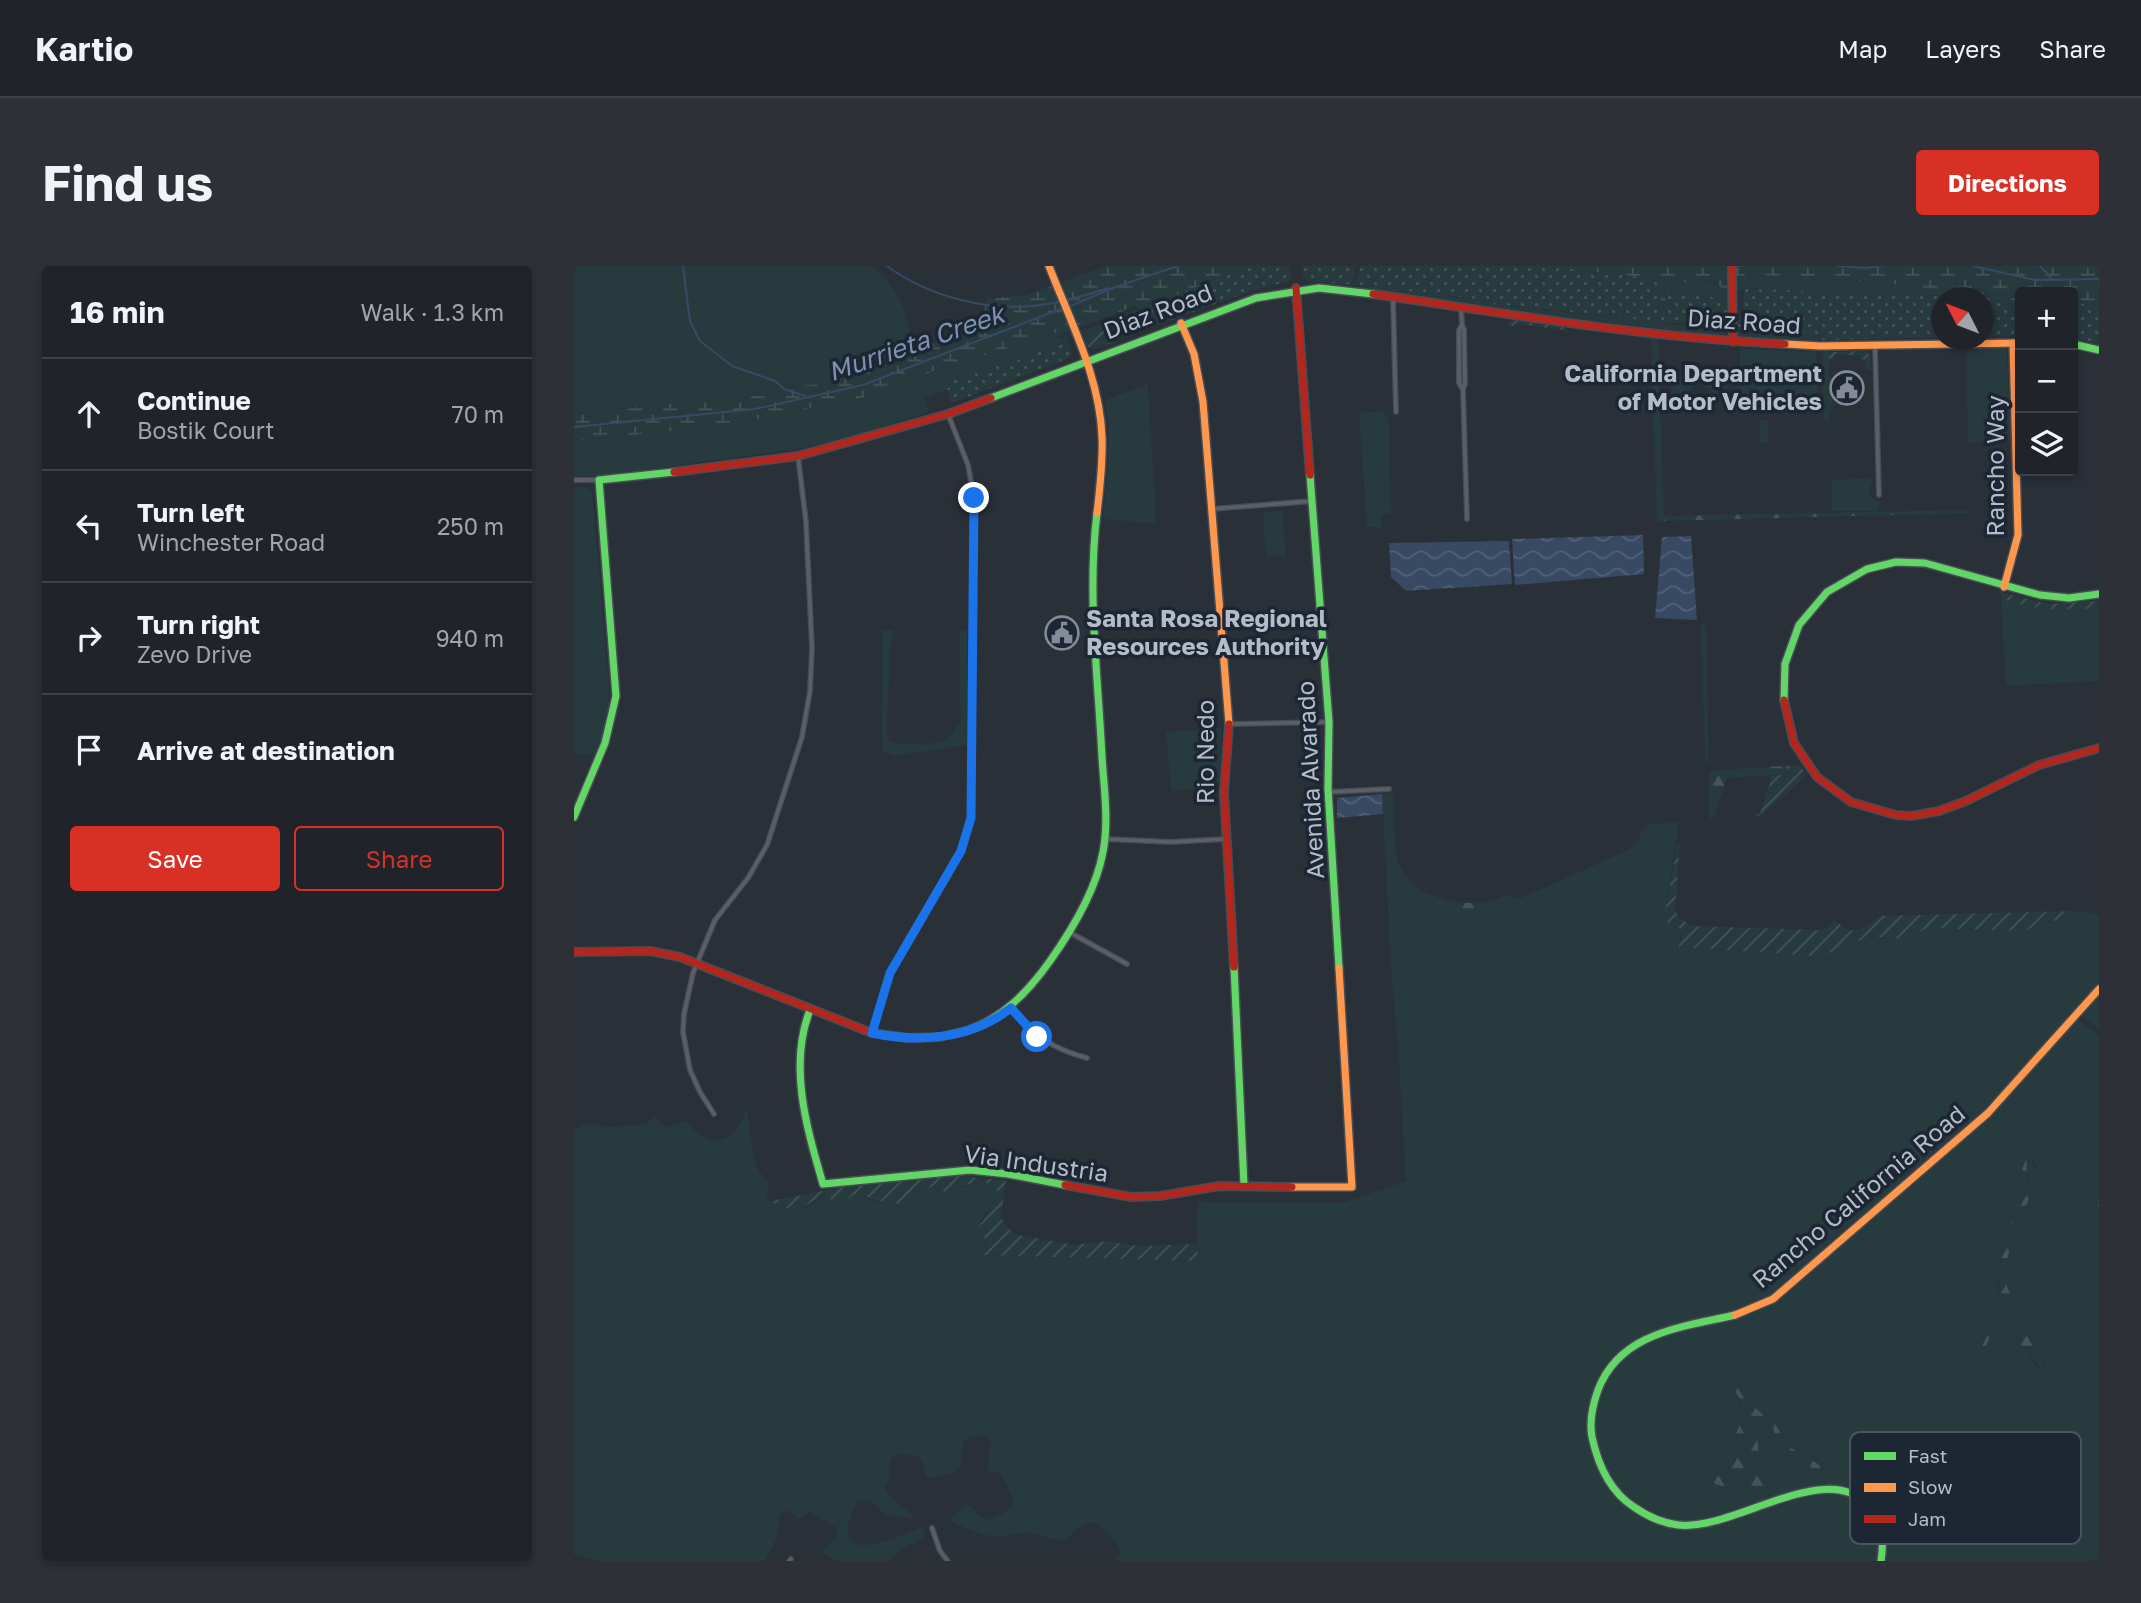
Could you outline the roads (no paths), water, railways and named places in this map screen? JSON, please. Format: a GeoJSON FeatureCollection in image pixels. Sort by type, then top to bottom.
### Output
{"type":"FeatureCollection","features":[{"type":"Feature","properties":{"kind":"street"},"geometry":{"type":"LineString","coordinates":[[574,953],[650,951],[696,963],[872,1033],[903,1039],[943,1037],[977,1027],[1011,1008],[1042,976],[1091,889],[1105,839],[1093,567],[1102,438],[1096,396],[1049,266]]}},
{"type":"Feature","properties":{"kind":"street"},"geometry":{"type":"LineString","coordinates":[[1732,266],[1733,342]]}},
{"type":"Feature","properties":{"kind":"street","name":"Diaz Road"},"geometry":{"type":"LineString","coordinates":[[574,480],[599,480],[727,467],[798,456],[948,414],[1181,323],[1269,293],[1296,288],[1332,288],[1663,336],[1733,342],[1875,346],[2015,343]]}},
{"type":"Feature","properties":{"kind":"street","name":"Avenida Alvarado"},"geometry":{"type":"LineString","coordinates":[[1296,288],[1329,722],[1328,792],[1352,1187]]}},
{"type":"Feature","properties":{"kind":"street"},"geometry":{"type":"LineString","coordinates":[[1393,298],[1396,412]]}},
{"type":"Feature","properties":{"kind":"street"},"geometry":{"type":"LineString","coordinates":[[1461,308],[1460,383],[1463,390],[1467,519]]}},
{"type":"Feature","properties":{"kind":"street","name":"Rio Nedo"},"geometry":{"type":"LineString","coordinates":[[1181,323],[1194,354],[1200,378],[1228,724],[1224,792],[1244,1185]]}},
{"type":"Feature","properties":{"kind":"street"},"geometry":{"type":"LineString","coordinates":[[2078,345],[2099,350]]}},
{"type":"Feature","properties":{"kind":"street"},"geometry":{"type":"LineString","coordinates":[[1875,346],[1879,495]]}},
{"type":"Feature","properties":{"kind":"street","name":"Rancho Way"},"geometry":{"type":"LineString","coordinates":[[2004,587],[2018,535],[2017,350]]}},
{"type":"Feature","properties":{"kind":"street"},"geometry":{"type":"LineString","coordinates":[[872,1033],[890,973],[961,851],[971,818],[974,498],[968,465],[948,414]]}},
{"type":"Feature","properties":{"kind":"street"},"geometry":{"type":"LineString","coordinates":[[714,1114],[694,1080],[686,1054],[686,999],[696,963],[719,913],[760,860],[802,737],[810,691],[812,649],[805,510],[798,456]]}},
{"type":"Feature","properties":{"kind":"street"},"geometry":{"type":"LineString","coordinates":[[574,817],[606,741],[613,720],[616,696],[599,480]]}},
{"type":"Feature","properties":{"kind":"street"},"geometry":{"type":"LineString","coordinates":[[1211,509],[1312,501]]}},
{"type":"Feature","properties":{"kind":"street"},"geometry":{"type":"LineString","coordinates":[[2099,594],[2058,598],[2004,587],[1938,564],[1910,561],[1870,568],[1845,579],[1826,592],[1801,621],[1788,648],[1783,669],[1782,701],[1785,717],[1800,755],[1814,774],[1840,796],[1872,811],[1905,816],[1947,811],[2007,780],[2060,758],[2099,748]]}},
{"type":"Feature","properties":{"kind":"street"},"geometry":{"type":"LineString","coordinates":[[1228,724],[1329,722]]}},
{"type":"Feature","properties":{"kind":"street"},"geometry":{"type":"LineString","coordinates":[[1328,792],[1389,789]]}},
{"type":"Feature","properties":{"kind":"street"},"geometry":{"type":"LineString","coordinates":[[1105,839],[1171,842],[1226,838]]}},
{"type":"Feature","properties":{"kind":"street"},"geometry":{"type":"LineString","coordinates":[[1069,932],[1127,964]]}},
{"type":"Feature","properties":{"kind":"street","name":"Rancho California Road"},"geometry":{"type":"LineString","coordinates":[[1850,1494],[1840,1489],[1819,1488],[1697,1525],[1667,1523],[1640,1513],[1612,1490],[1594,1457],[1590,1422],[1597,1390],[1614,1362],[1649,1336],[1738,1315],[1773,1299],[1988,1113],[2024,1076],[2099,989]]}},
{"type":"Feature","properties":{"kind":"street"},"geometry":{"type":"LineString","coordinates":[[1011,1008],[1037,1037],[1052,1047],[1087,1058]]}},
{"type":"Feature","properties":{"kind":"street","name":"Via Industria"},"geometry":{"type":"LineString","coordinates":[[810,1010],[802,1033],[800,1069],[811,1142],[823,1184],[970,1170],[1008,1174],[1131,1197],[1160,1196],[1219,1186],[1352,1187]]}},
{"type":"Feature","properties":{"kind":"street"},"geometry":{"type":"LineString","coordinates":[[932,1528],[940,1551],[948,1561]]}},
{"type":"Feature","properties":{"kind":"water"},"geometry":{"type":"Polygon","coordinates":[[[1643,535],[1644,574],[1515,585],[1512,539],[1643,535]]]}},
{"type":"Feature","properties":{"kind":"water"},"geometry":{"type":"Polygon","coordinates":[[[1691,536],[1697,620],[1655,618],[1662,537],[1691,536]]]}},
{"type":"Feature","properties":{"kind":"water"},"geometry":{"type":"Polygon","coordinates":[[[1509,541],[1512,584],[1406,591],[1391,577],[1389,543],[1509,541]]]}},
{"type":"Feature","properties":{"kind":"water"},"geometry":{"type":"Polygon","coordinates":[[[1382,794],[1383,814],[1337,818],[1337,798],[1382,794]]]}},
{"type":"Feature","properties":{"kind":"waterway"},"geometry":{"type":"LineString","coordinates":[[683,266],[690,321],[700,341],[732,366],[775,381],[784,389],[805,396]]}},
{"type":"Feature","properties":{"kind":"waterway"},"geometry":{"type":"LineString","coordinates":[[887,266],[940,294],[1000,306],[1050,304],[1109,288]]}},
{"type":"Feature","properties":{"kind":"waterway","name":"Murrieta Creek"},"geometry":{"type":"LineString","coordinates":[[1068,307],[1118,286],[1178,266]]}},
{"type":"Feature","properties":{"kind":"waterway","name":"Murrieta Creek"},"geometry":{"type":"LineString","coordinates":[[1735,266],[1742,266]]}},
{"type":"Feature","properties":{"kind":"waterway","name":"Murrieta Creek"},"geometry":{"type":"LineString","coordinates":[[1838,266],[1881,266]]}},
{"type":"Feature","properties":{"kind":"waterway","name":"Murrieta Creek"},"geometry":{"type":"LineString","coordinates":[[1973,266],[2035,280],[2099,279]]}},
{"type":"Feature","properties":{"kind":"waterway"},"geometry":{"type":"LineString","coordinates":[[2040,266],[2053,280]]}},
{"type":"Feature","properties":{"kind":"waterway","name":"Murrieta Creek"},"geometry":{"type":"LineString","coordinates":[[574,427],[755,409],[863,385],[1063,308]]}},
{"type":"Feature","properties":{"kind":"place","name":"California Department of Motor Vehicles"},"geometry":{"type":"Point","coordinates":[1847,388]}},
{"type":"Feature","properties":{"kind":"place","name":"Santa Rosa Regional Resources Authority"},"geometry":{"type":"Point","coordinates":[1062,633]}}]}
